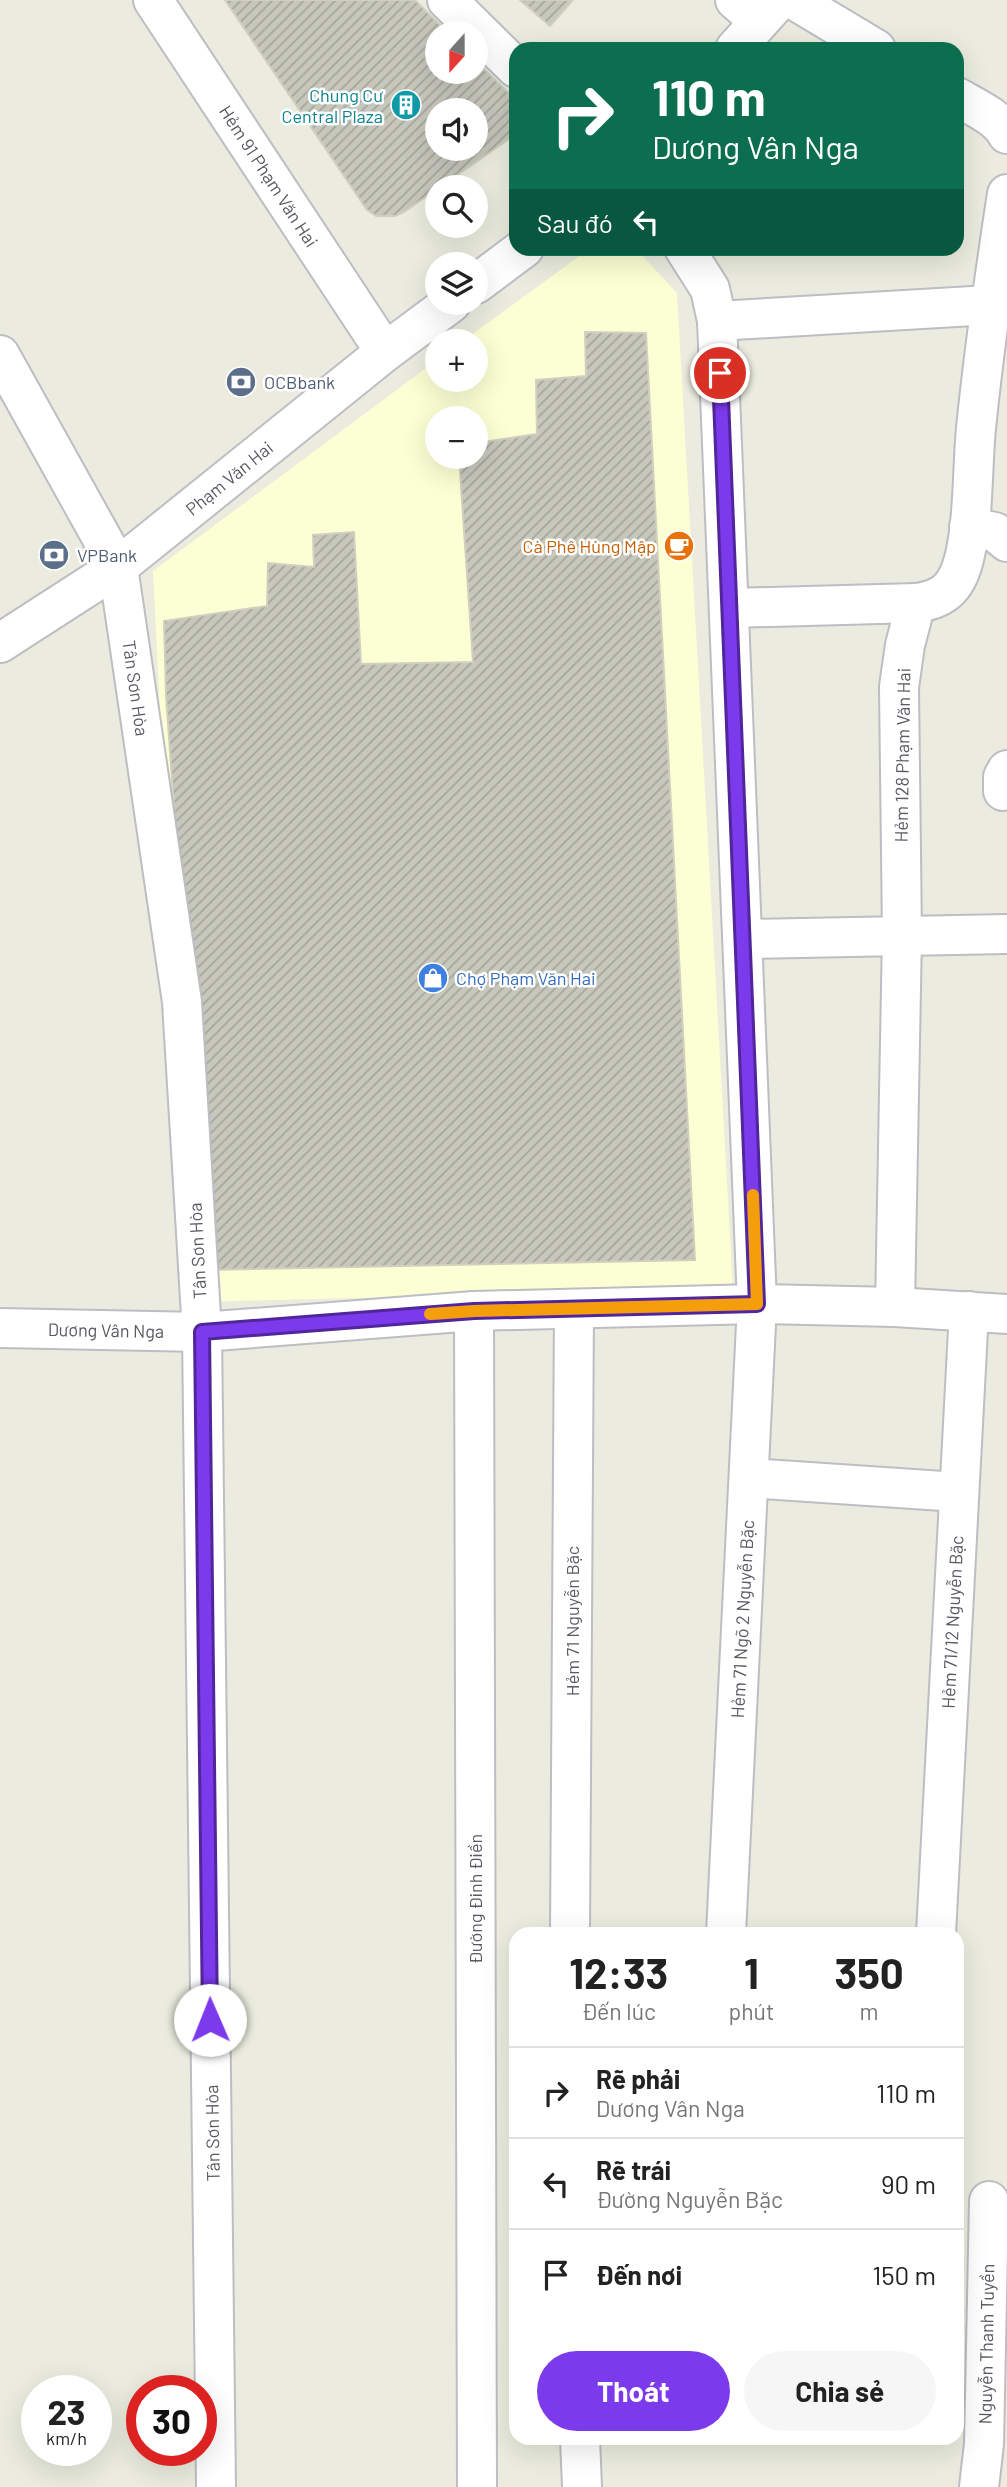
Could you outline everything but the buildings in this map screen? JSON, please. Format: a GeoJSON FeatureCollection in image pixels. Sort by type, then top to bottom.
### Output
{"type":"FeatureCollection","features":[{"type":"Feature","properties":{"kind":"street","name":"Hẻm 91 Phạm Văn Hai"},"geometry":{"type":"LineString","coordinates":[[153,0],[385,352]]}},
{"type":"Feature","properties":{"kind":"street"},"geometry":{"type":"LineString","coordinates":[[447,0],[509,61]]}},
{"type":"Feature","properties":{"kind":"street"},"geometry":{"type":"LineString","coordinates":[[794,0],[864,42]]}},
{"type":"Feature","properties":{"kind":"street"},"geometry":{"type":"LineString","coordinates":[[964,100],[1001,116]]}},
{"type":"Feature","properties":{"kind":"street"},"geometry":{"type":"LineString","coordinates":[[730,608],[916,603],[935,601],[951,589],[962,567],[969,527],[976,426],[990,305],[1007,194]]}},
{"type":"Feature","properties":{"kind":"street"},"geometry":{"type":"LineString","coordinates":[[488,275],[513,256]]}},
{"type":"Feature","properties":{"kind":"street","name":"Hẻm 71 Ngõ 2 Nguyễn Bặc"},"geometry":{"type":"LineString","coordinates":[[689,256],[710,289],[717,321],[757,1304],[726,1927]]}},
{"type":"Feature","properties":{"kind":"street"},"geometry":{"type":"LineString","coordinates":[[717,321],[990,305]]}},
{"type":"Feature","properties":{"kind":"street","name":"Phạm Văn Hai"},"geometry":{"type":"LineString","coordinates":[[0,643],[118,567],[435,315]]}},
{"type":"Feature","properties":{"kind":"street"},"geometry":{"type":"LineString","coordinates":[[0,355],[118,567]]}},
{"type":"Feature","properties":{"kind":"street"},"geometry":{"type":"LineString","coordinates":[[969,527],[995,532],[1007,542]]}},
{"type":"Feature","properties":{"kind":"street","name":"Tân Sơn Hòa"},"geometry":{"type":"LineString","coordinates":[[118,567],[182,1002],[202,1332],[216,2487]]}},
{"type":"Feature","properties":{"kind":"street","name":"Hẻm 128 Phạm Văn Hai"},"geometry":{"type":"LineString","coordinates":[[895,1307],[902,935],[899,687],[905,645],[916,603]]}},
{"type":"Feature","properties":{"kind":"street"},"geometry":{"type":"LineString","coordinates":[[743,939],[1007,934]]}},
{"type":"Feature","properties":{"kind":"street"},"geometry":{"type":"LineString","coordinates":[[757,1304],[895,1307],[1007,1314]]}},
{"type":"Feature","properties":{"kind":"street","name":"Dương Vân Nga"},"geometry":{"type":"LineString","coordinates":[[0,1328],[202,1332],[474,1311],[757,1304]]}},
{"type":"Feature","properties":{"kind":"street","name":"Hẻm 71 Nguyễn Bặc"},"geometry":{"type":"LineString","coordinates":[[570,1927],[573,1309]]}},
{"type":"Feature","properties":{"kind":"street","name":"Đường Đinh Điền"},"geometry":{"type":"LineString","coordinates":[[474,1311],[477,2487]]}},
{"type":"Feature","properties":{"kind":"street","name":"Hẻm 71/12 Nguyễn Bặc"},"geometry":{"type":"LineString","coordinates":[[936,1927],[969,1311]]}},
{"type":"Feature","properties":{"kind":"street"},"geometry":{"type":"LineString","coordinates":[[749,1478],[958,1492]]}},
{"type":"Feature","properties":{"kind":"street","name":"Nguyễn Thanh Tuyền"},"geometry":{"type":"LineString","coordinates":[[979,2487],[984,2444],[984,2201]]}},
{"type":"Feature","properties":{"kind":"street"},"geometry":{"type":"LineString","coordinates":[[580,2445],[582,2487]]}},
{"type":"Feature","properties":{"kind":"shaded area","name":"Chợ Phạm Văn Hai"},"geometry":{"type":"Polygon","coordinates":[[[579,256],[643,256],[677,293],[733,1289],[189,1302],[153,571],[425,369],[425,392],[488,392],[488,329],[479,329],[579,256]]]}},
{"type":"Feature","properties":{"kind":"slow traffic"},"geometry":{"type":"LineString","coordinates":[[430,1314],[757,1304],[753,1195]]}},
{"type":"Feature","properties":{"kind":"place","name":"Chung Cư Central Plaza"},"geometry":{"type":"Point","coordinates":[406,105]}},
{"type":"Feature","properties":{"kind":"place","name":"OCBbank"},"geometry":{"type":"Point","coordinates":[241,382]}},
{"type":"Feature","properties":{"kind":"place","name":"Cà Phê Hùng Mập"},"geometry":{"type":"Point","coordinates":[679,546]}},
{"type":"Feature","properties":{"kind":"place","name":"VPBank"},"geometry":{"type":"Point","coordinates":[54,555]}},
{"type":"Feature","properties":{"kind":"place","name":"Chợ Phạm Văn Hai"},"geometry":{"type":"Point","coordinates":[433,978]}},
{"type":"Feature","properties":{"kind":"route"},"geometry":{"type":"LineString","coordinates":[[210,2020],[202,1332],[474,1311],[757,1304],[720,373]]}}]}
